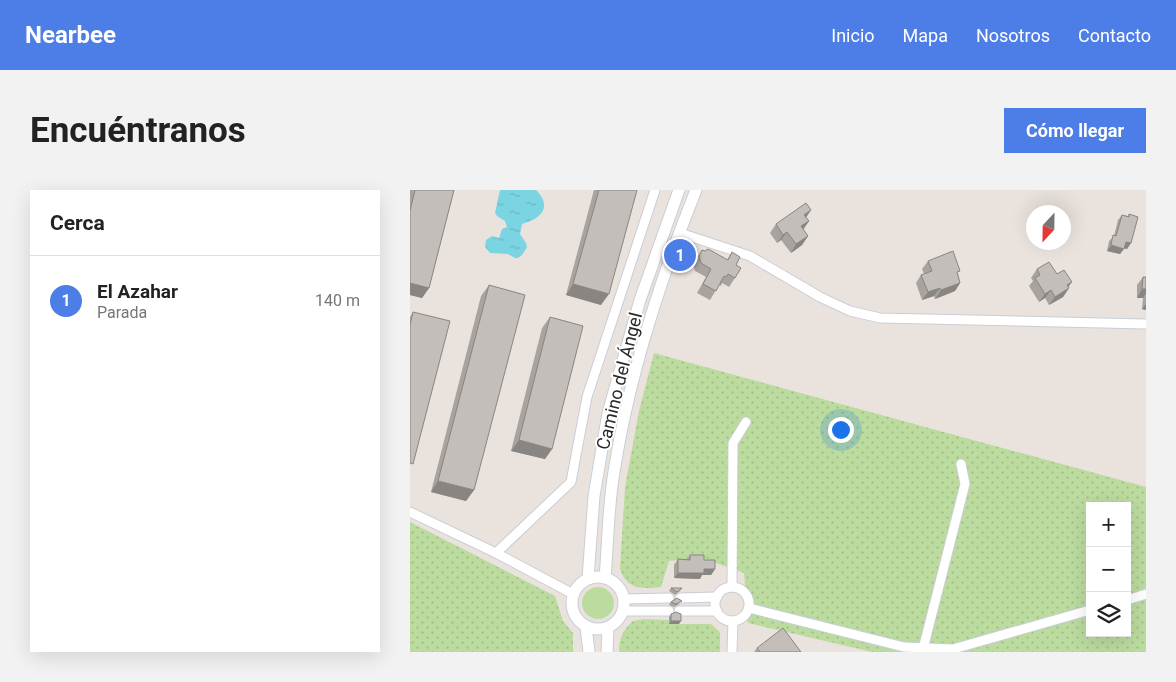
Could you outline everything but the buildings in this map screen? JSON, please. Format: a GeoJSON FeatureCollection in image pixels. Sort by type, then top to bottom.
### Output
{"type":"FeatureCollection","features":[{"type":"Feature","properties":{"kind":"street"},"geometry":{"type":"LineString","coordinates":[[496,553],[571,482],[587,397],[655,190]]}},
{"type":"Feature","properties":{"kind":"street","name":"Camino del Ángel"},"geometry":{"type":"LineString","coordinates":[[588,579],[594,496],[608,413],[640,300],[679,190]]}},
{"type":"Feature","properties":{"kind":"street","name":"Camino del Ángel"},"geometry":{"type":"LineString","coordinates":[[605,578],[611,490],[625,412],[650,321],[696,190]]}},
{"type":"Feature","properties":{"kind":"street"},"geometry":{"type":"LineString","coordinates":[[680,233],[750,256],[820,297],[850,311],[880,318],[1146,324]]}},
{"type":"Feature","properties":{"kind":"street"},"geometry":{"type":"LineString","coordinates":[[732,587],[733,444],[746,422]]}},
{"type":"Feature","properties":{"kind":"street"},"geometry":{"type":"LineString","coordinates":[[923,649],[965,484],[961,464]]}},
{"type":"Feature","properties":{"kind":"street"},"geometry":{"type":"LineString","coordinates":[[410,512],[496,553],[573,594]]}},
{"type":"Feature","properties":{"kind":"street"},"geometry":{"type":"LineString","coordinates":[[605,578],[618,586],[624,599],[624,611],[618,622],[608,628],[593,629],[586,627],[580,622],[572,609],[573,594],[579,585],[588,579],[605,578]]}},
{"type":"Feature","properties":{"kind":"street"},"geometry":{"type":"LineString","coordinates":[[732,587],[742,590],[748,597],[749,608],[743,617],[733,621],[726,620],[717,611],[715,604],[717,597],[723,590],[732,587]]}},
{"type":"Feature","properties":{"kind":"street"},"geometry":{"type":"LineString","coordinates":[[1131,599],[1146,594]]}},
{"type":"Feature","properties":{"kind":"street"},"geometry":{"type":"LineString","coordinates":[[680,598],[717,597]]}},
{"type":"Feature","properties":{"kind":"street"},"geometry":{"type":"LineString","coordinates":[[624,599],[669,598]]}},
{"type":"Feature","properties":{"kind":"street"},"geometry":{"type":"LineString","coordinates":[[749,608],[904,647],[923,649],[953,649],[1086,611]]}},
{"type":"Feature","properties":{"kind":"street"},"geometry":{"type":"LineString","coordinates":[[624,611],[669,611]]}},
{"type":"Feature","properties":{"kind":"street"},"geometry":{"type":"LineString","coordinates":[[680,611],[717,611]]}},
{"type":"Feature","properties":{"kind":"street"},"geometry":{"type":"LineString","coordinates":[[732,652],[733,621]]}},
{"type":"Feature","properties":{"kind":"street"},"geometry":{"type":"LineString","coordinates":[[586,627],[589,652]]}},
{"type":"Feature","properties":{"kind":"street"},"geometry":{"type":"LineString","coordinates":[[607,652],[608,628]]}},
{"type":"Feature","properties":{"kind":"green space"},"geometry":{"type":"Polygon","coordinates":[[[654,353],[1146,487],[1146,652],[872,652],[748,623],[744,573],[702,558],[669,561],[661,587],[641,588],[626,581],[620,568],[625,487],[639,411],[654,353]]]}},
{"type":"Feature","properties":{"kind":"green space"},"geometry":{"type":"Polygon","coordinates":[[[410,522],[555,596],[563,621],[573,633],[573,652],[410,652],[410,522]]]}},
{"type":"Feature","properties":{"kind":"green space"},"geometry":{"type":"Polygon","coordinates":[[[598,587],[610,591],[614,603],[610,615],[598,619],[586,615],[582,603],[586,591],[598,587]]]}},
{"type":"Feature","properties":{"kind":"green space"},"geometry":{"type":"Polygon","coordinates":[[[644,619],[669,620],[669,624],[711,624],[720,632],[720,652],[619,652],[622,635],[627,628],[633,621],[644,619]]]}},
{"type":"Feature","properties":{"kind":"water"},"geometry":{"type":"Polygon","coordinates":[[[500,190],[536,190],[544,202],[543,212],[539,216],[522,224],[520,234],[527,247],[518,258],[508,254],[490,253],[485,247],[486,240],[492,236],[499,238],[502,229],[507,227],[505,221],[495,213],[500,190]]]}},
{"type":"Feature","properties":{"kind":"place","name":"El Azahar"},"geometry":{"type":"Point","coordinates":[680,255]}}]}
